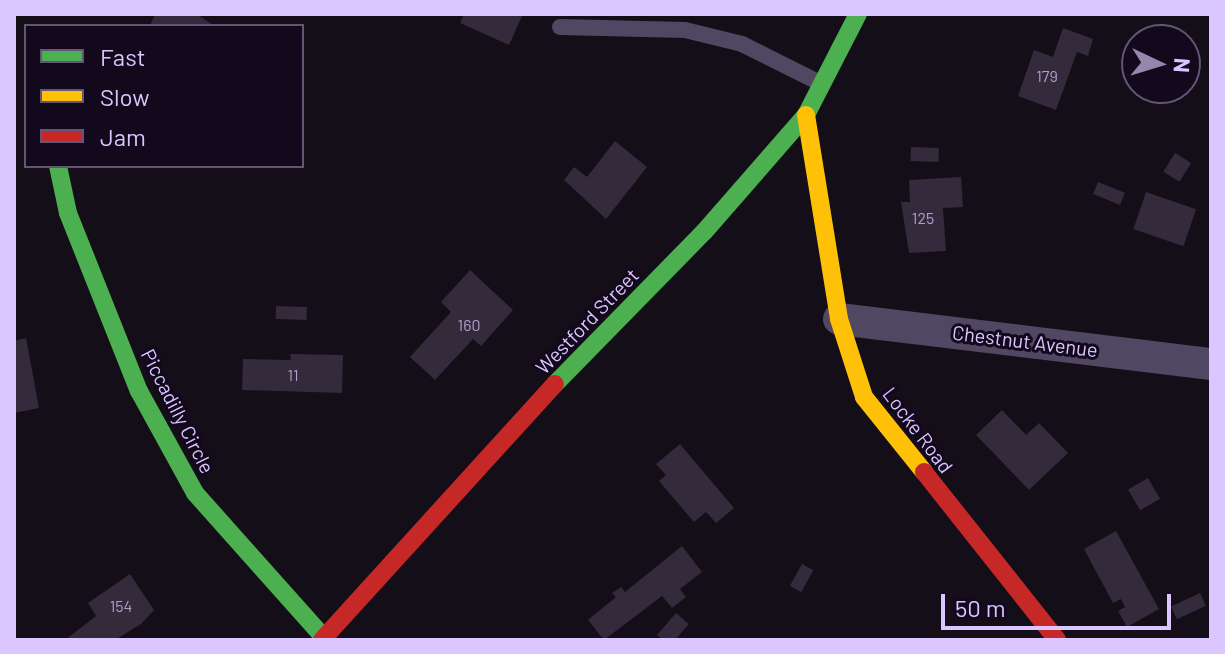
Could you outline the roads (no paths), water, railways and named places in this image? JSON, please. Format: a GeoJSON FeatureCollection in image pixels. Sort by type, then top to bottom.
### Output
{"type":"FeatureCollection","features":[{"type":"Feature","properties":{"kind":"street","name":"Westford Street"},"geometry":{"type":"LineString","coordinates":[[323,639],[465,476],[704,232],[806,115],[858,14]]}},
{"type":"Feature","properties":{"kind":"street","name":"Locke Road"},"geometry":{"type":"LineString","coordinates":[[806,115],[839,319],[855,376],[879,420],[1057,640]]}},
{"type":"Feature","properties":{"kind":"street","name":"Piccadilly Circle"},"geometry":{"type":"LineString","coordinates":[[58,168],[68,213],[139,391],[195,493],[323,639]]}},
{"type":"Feature","properties":{"kind":"street","name":"Chestnut Avenue"},"geometry":{"type":"LineString","coordinates":[[839,319],[1211,364]]}},
{"type":"Feature","properties":{"kind":"lane"},"geometry":{"type":"LineString","coordinates":[[560,27],[685,30],[742,44],[822,84]]}}]}
